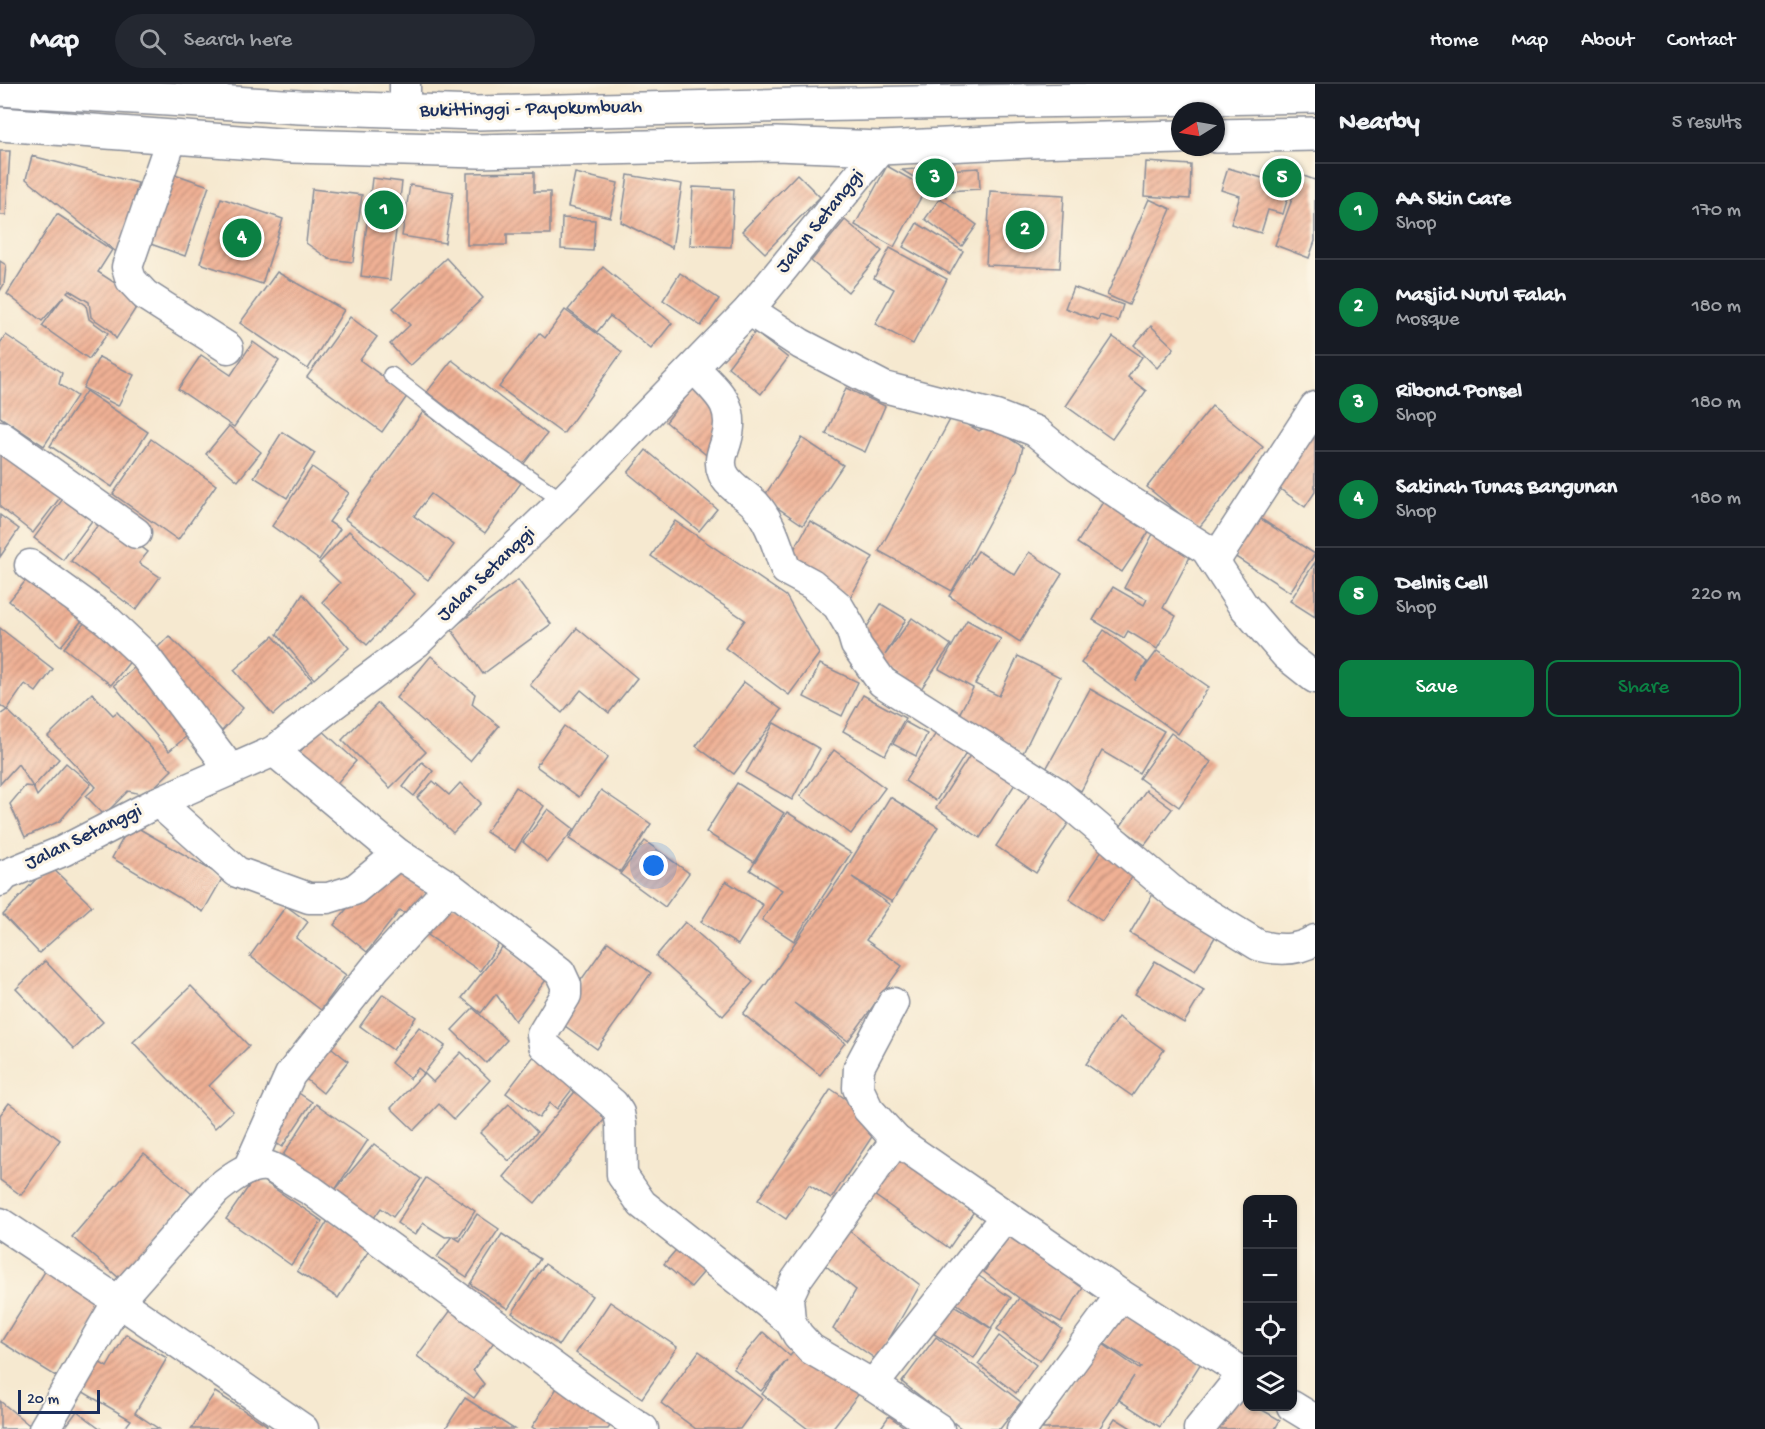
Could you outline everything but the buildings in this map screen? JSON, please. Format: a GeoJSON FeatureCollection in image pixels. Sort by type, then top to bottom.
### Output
{"type":"FeatureCollection","features":[{"type":"Feature","properties":{"kind":"highway","name":"Bukittinggi - Payokumbuah"},"geometry":{"type":"LineString","coordinates":[[0,89],[119,90],[300,107],[405,97],[477,113],[1315,96]]}},
{"type":"Feature","properties":{"kind":"highway"},"geometry":{"type":"LineString","coordinates":[[403,149],[405,97]]}},
{"type":"Feature","properties":{"kind":"highway"},"geometry":{"type":"LineString","coordinates":[[293,146],[300,107]]}},
{"type":"Feature","properties":{"kind":"highway","name":"Bukittinggi - Payokumbuah"},"geometry":{"type":"LineString","coordinates":[[0,124],[293,146],[479,151],[776,144],[880,148],[1171,137]]}},
{"type":"Feature","properties":{"kind":"highway"},"geometry":{"type":"LineString","coordinates":[[1225,136],[1315,134]]}},
{"type":"Feature","properties":{"kind":"street"},"geometry":{"type":"LineString","coordinates":[[172,136],[127,267],[131,280],[145,295],[228,348]]}},
{"type":"Feature","properties":{"kind":"street","name":"Jalan Setanggi"},"geometry":{"type":"LineString","coordinates":[[2,876],[63,850],[158,801],[274,751],[417,642],[563,501],[749,310],[880,148]]}},
{"type":"Feature","properties":{"kind":"street"},"geometry":{"type":"LineString","coordinates":[[749,310],[801,344],[884,387],[996,416],[1035,431],[1087,472],[1206,549],[1242,604],[1286,655],[1315,678]]}},
{"type":"Feature","properties":{"kind":"street"},"geometry":{"type":"LineString","coordinates":[[694,368],[721,396],[728,407],[730,420],[720,465],[723,475],[763,514],[774,535],[786,570],[812,584],[838,606],[851,628],[856,645],[882,682],[1057,793],[1178,896],[1258,945],[1272,949],[1302,948],[1315,940]]}},
{"type":"Feature","properties":{"kind":"street"},"geometry":{"type":"LineString","coordinates":[[1214,562],[1315,407]]}},
{"type":"Feature","properties":{"kind":"street"},"geometry":{"type":"LineString","coordinates":[[0,436],[136,533]]}},
{"type":"Feature","properties":{"kind":"street"},"geometry":{"type":"LineString","coordinates":[[30,565],[108,621],[144,655],[231,770]]}},
{"type":"Feature","properties":{"kind":"street"},"geometry":{"type":"LineString","coordinates":[[274,751],[398,854],[450,887],[560,972],[566,985],[566,995],[543,1035],[544,1045],[613,1104],[619,1113],[622,1175],[642,1204],[790,1321],[798,1335],[811,1349],[873,1385],[939,1429]]}},
{"type":"Feature","properties":{"kind":"street"},"geometry":{"type":"LineString","coordinates":[[158,801],[237,872],[309,898],[328,898],[354,890],[398,854]]}},
{"type":"Feature","properties":{"kind":"street"},"geometry":{"type":"LineString","coordinates":[[248,1169],[290,1075],[376,967],[450,887]]}},
{"type":"Feature","properties":{"kind":"street"},"geometry":{"type":"LineString","coordinates":[[893,1003],[859,1067],[858,1088],[868,1109],[896,1140],[1121,1295],[1243,1374]]}},
{"type":"Feature","properties":{"kind":"street"},"geometry":{"type":"LineString","coordinates":[[790,1321],[788,1297],[796,1280],[896,1140]]}},
{"type":"Feature","properties":{"kind":"street"},"geometry":{"type":"LineString","coordinates":[[44,1429],[118,1301],[216,1190],[248,1169],[266,1166],[312,1191],[597,1399],[643,1429]]}},
{"type":"Feature","properties":{"kind":"street"},"geometry":{"type":"LineString","coordinates":[[873,1385],[1006,1216]]}},
{"type":"Feature","properties":{"kind":"street"},"geometry":{"type":"LineString","coordinates":[[0,1223],[118,1301],[303,1429]]}},
{"type":"Feature","properties":{"kind":"street"},"geometry":{"type":"LineString","coordinates":[[1022,1429],[1121,1295]]}},
{"type":"Feature","properties":{"kind":"street"},"geometry":{"type":"LineString","coordinates":[[1199,1429],[1243,1377]]}},
{"type":"Feature","properties":{"kind":"street"},"geometry":{"type":"LineString","coordinates":[[1297,1409],[1315,1420]]}},
{"type":"Feature","properties":{"kind":"lane"},"geometry":{"type":"LineString","coordinates":[[391,375],[469,436],[563,501]]}},
{"type":"Feature","properties":{"kind":"place","name":"Ribond Ponsel"},"geometry":{"type":"Point","coordinates":[935,178]}},
{"type":"Feature","properties":{"kind":"place","name":"Delnis Cell"},"geometry":{"type":"Point","coordinates":[1282,178]}},
{"type":"Feature","properties":{"kind":"place","name":"AA Skin Care"},"geometry":{"type":"Point","coordinates":[384,210]}},
{"type":"Feature","properties":{"kind":"place","name":"Masjid Nurul Falah"},"geometry":{"type":"Point","coordinates":[1025,230]}},
{"type":"Feature","properties":{"kind":"place","name":"Sakinah Tunas Bangunan"},"geometry":{"type":"Point","coordinates":[242,238]}}]}
